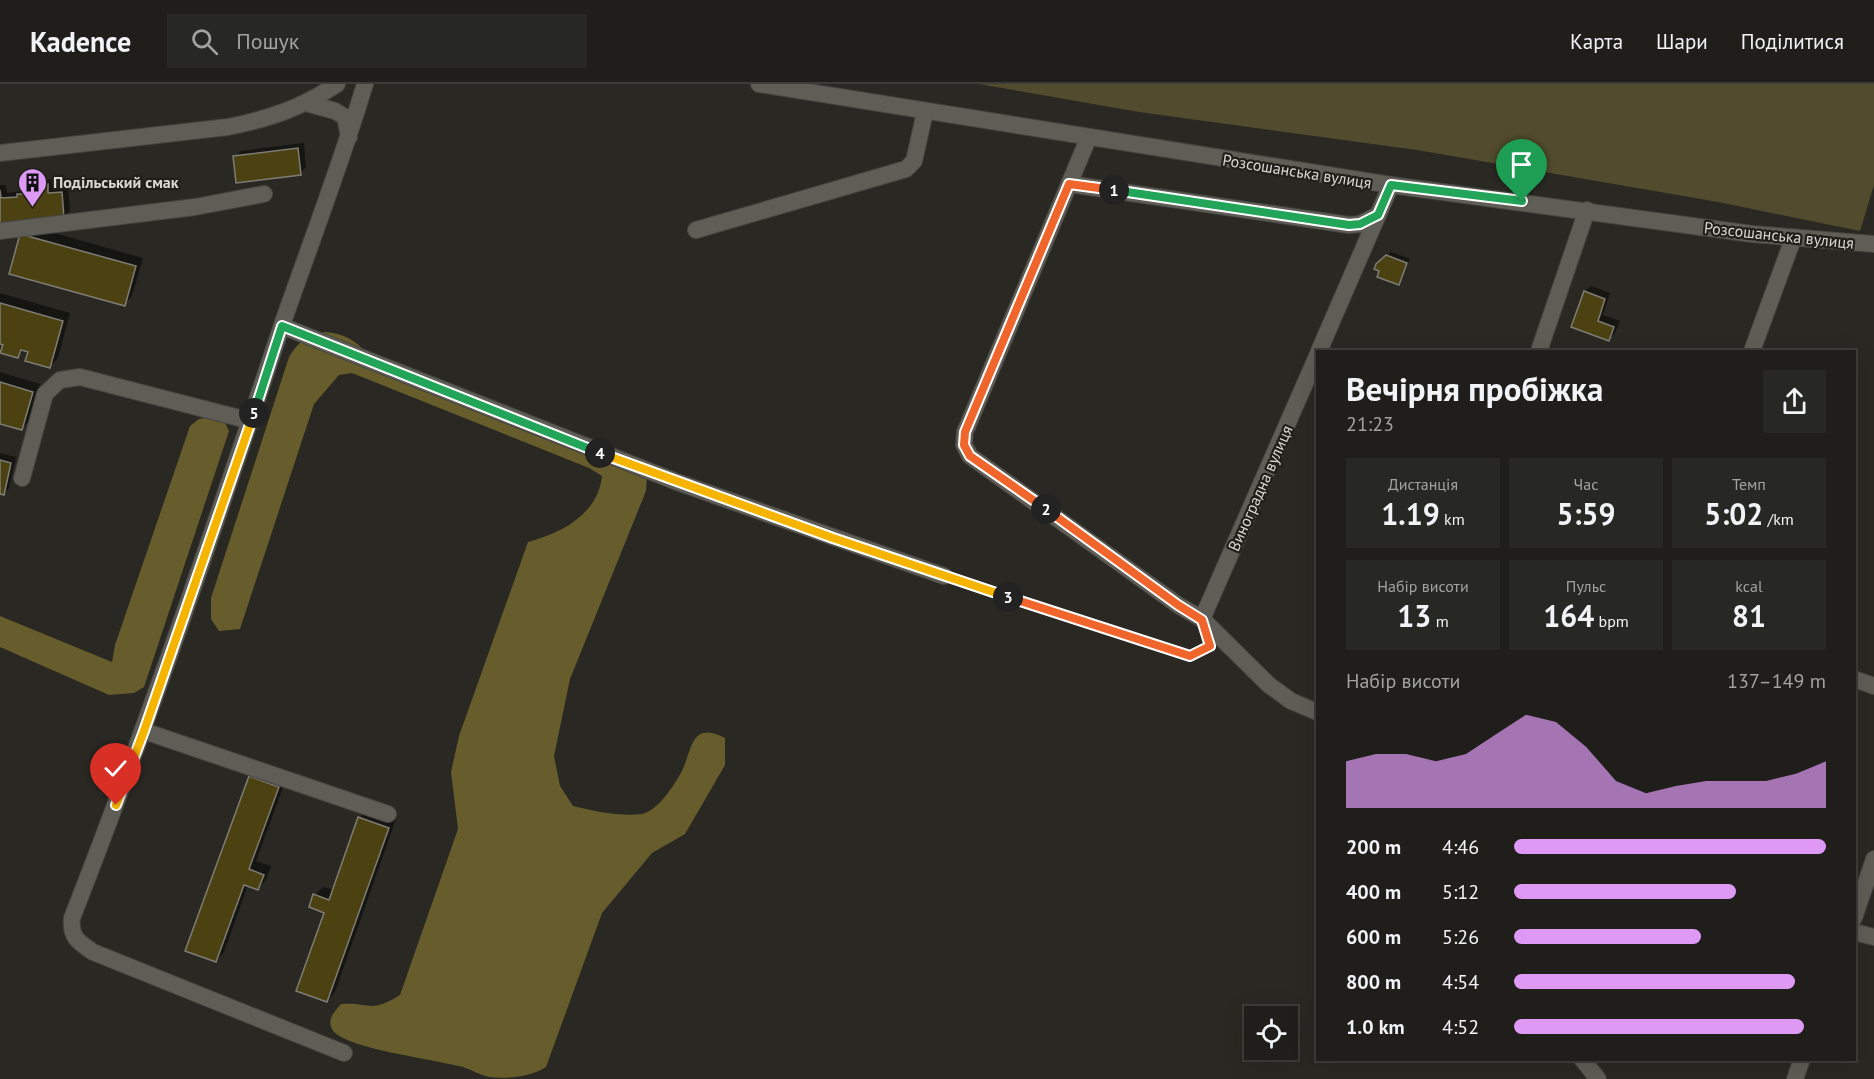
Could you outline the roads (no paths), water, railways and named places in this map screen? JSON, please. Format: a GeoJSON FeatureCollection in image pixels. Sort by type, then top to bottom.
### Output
{"type":"FeatureCollection","features":[{"type":"Feature","properties":{"kind":"street"},"geometry":{"type":"LineString","coordinates":[[0,153],[228,127],[260,121],[306,104],[336,84]]}},
{"type":"Feature","properties":{"kind":"street"},"geometry":{"type":"LineString","coordinates":[[344,1053],[103,957],[76,941],[70,931],[72,918],[144,731],[282,326],[349,139],[365,84]]}},
{"type":"Feature","properties":{"kind":"street","name":"Розсошанська вулиця"},"geometry":{"type":"LineString","coordinates":[[759,84],[1088,139],[1391,185],[1793,239],[1874,244]]}},
{"type":"Feature","properties":{"kind":"street"},"geometry":{"type":"LineString","coordinates":[[306,104],[335,111],[345,117],[349,139]]}},
{"type":"Feature","properties":{"kind":"street"},"geometry":{"type":"LineString","coordinates":[[696,230],[906,169],[914,161],[925,112]]}},
{"type":"Feature","properties":{"kind":"street"},"geometry":{"type":"LineString","coordinates":[[1088,139],[965,432],[964,445],[970,456],[1202,620],[1269,685],[1291,701],[1316,711]]}},
{"type":"Feature","properties":{"kind":"street"},"geometry":{"type":"LineString","coordinates":[[1069,184],[1349,225],[1360,224],[1378,215]]}},
{"type":"Feature","properties":{"kind":"street"},"geometry":{"type":"LineString","coordinates":[[1319,350],[1391,185]]}},
{"type":"Feature","properties":{"kind":"street"},"geometry":{"type":"LineString","coordinates":[[0,231],[195,207],[264,194]]}},
{"type":"Feature","properties":{"kind":"street"},"geometry":{"type":"LineString","coordinates":[[1539,350],[1587,210]]}},
{"type":"Feature","properties":{"kind":"street"},"geometry":{"type":"LineString","coordinates":[[1752,350],[1793,239]]}},
{"type":"Feature","properties":{"kind":"street"},"geometry":{"type":"LineString","coordinates":[[282,326],[666,478],[944,576]]}},
{"type":"Feature","properties":{"kind":"street","name":"Виноградна вулиця"},"geometry":{"type":"LineString","coordinates":[[1202,620],[1316,358]]}},
{"type":"Feature","properties":{"kind":"street"},"geometry":{"type":"LineString","coordinates":[[22,478],[45,394],[60,380],[80,378],[251,421]]}},
{"type":"Feature","properties":{"kind":"street"},"geometry":{"type":"LineString","coordinates":[[1856,680],[1874,686]]}},
{"type":"Feature","properties":{"kind":"street"},"geometry":{"type":"LineString","coordinates":[[144,731],[388,814]]}},
{"type":"Feature","properties":{"kind":"street"},"geometry":{"type":"LineString","coordinates":[[1856,912],[1874,859]]}},
{"type":"Feature","properties":{"kind":"street"},"geometry":{"type":"LineString","coordinates":[[1856,932],[1874,937]]}},
{"type":"Feature","properties":{"kind":"street"},"geometry":{"type":"LineString","coordinates":[[1584,1061],[1598,1079]]}},
{"type":"Feature","properties":{"kind":"street"},"geometry":{"type":"LineString","coordinates":[[1795,1079],[1801,1061]]}},
{"type":"Feature","properties":{"kind":"place","name":"Подільський смак"},"geometry":{"type":"Point","coordinates":[32,208]}}]}
